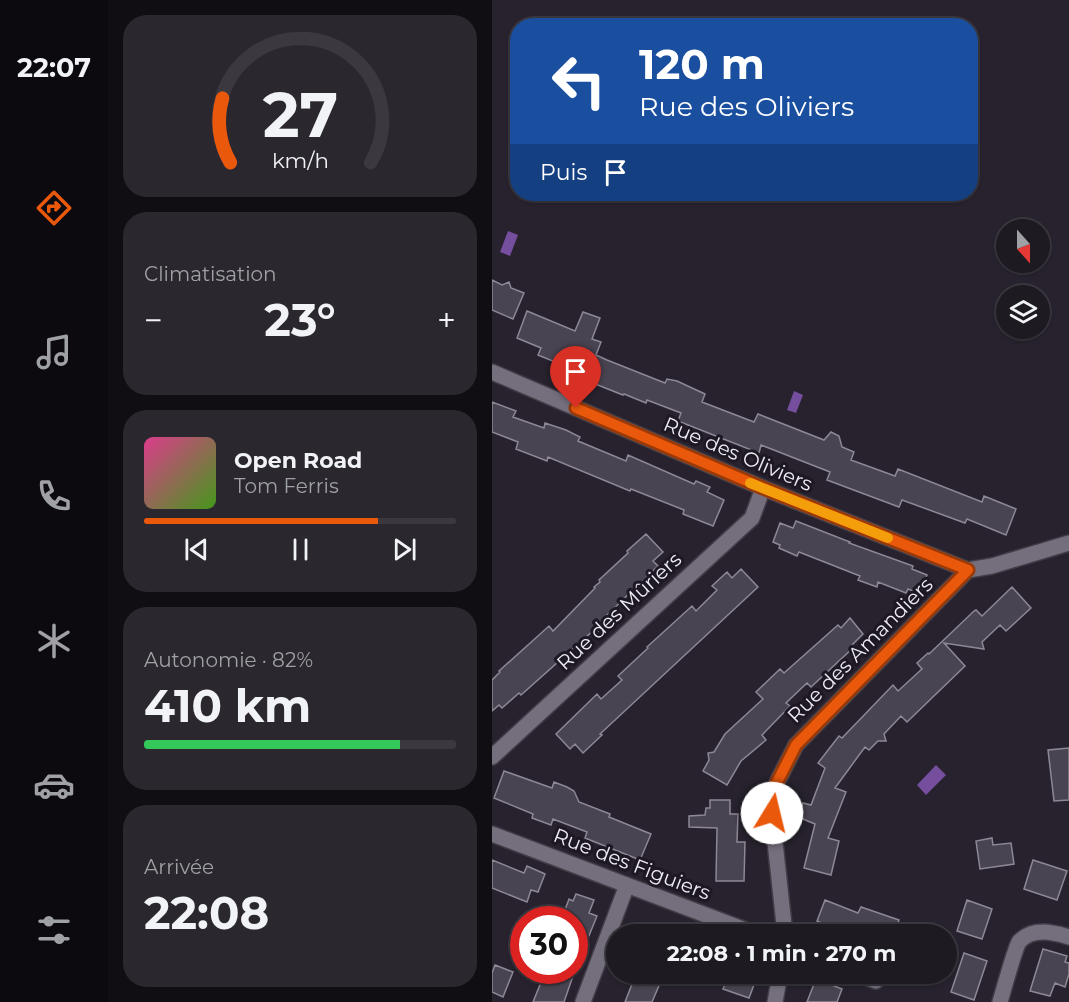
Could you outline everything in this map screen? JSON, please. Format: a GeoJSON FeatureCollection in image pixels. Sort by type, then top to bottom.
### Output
{"type":"FeatureCollection","features":[{"type":"Feature","properties":{"kind":"street","name":"Rue des Oliviers"},"geometry":{"type":"LineString","coordinates":[[492,372],[763,488],[968,570]]}},
{"type":"Feature","properties":{"kind":"street","name":"Rue des Mûriers"},"geometry":{"type":"LineString","coordinates":[[492,757],[752,518],[763,488]]}},
{"type":"Feature","properties":{"kind":"street"},"geometry":{"type":"LineString","coordinates":[[968,570],[992,566],[1069,543]]}},
{"type":"Feature","properties":{"kind":"street","name":"Rue des Amandiers"},"geometry":{"type":"LineString","coordinates":[[784,924],[770,796],[796,745],[968,570]]}},
{"type":"Feature","properties":{"kind":"street","name":"Rue des Figuiers"},"geometry":{"type":"LineString","coordinates":[[492,834],[730,924]]}},
{"type":"Feature","properties":{"kind":"street"},"geometry":{"type":"LineString","coordinates":[[583,1002],[627,885]]}},
{"type":"Feature","properties":{"kind":"street"},"geometry":{"type":"LineString","coordinates":[[1000,1002],[1019,943],[1034,933],[1051,932],[1069,938]]}},
{"type":"Feature","properties":{"kind":"street"},"geometry":{"type":"LineString","coordinates":[[775,1002],[778,984]]}},
{"type":"Feature","properties":{"kind":"shaded area"},"geometry":{"type":"Polygon","coordinates":[[[508,231],[518,235],[510,256],[500,252],[508,231]]]}},
{"type":"Feature","properties":{"kind":"shaded area"},"geometry":{"type":"Polygon","coordinates":[[[794,391],[803,395],[796,413],[787,410],[794,391]]]}},
{"type":"Feature","properties":{"kind":"shaded area"},"geometry":{"type":"Polygon","coordinates":[[[936,765],[946,775],[926,795],[917,785],[936,765]]]}},
{"type":"Feature","properties":{"kind":"building"},"geometry":{"type":"Polygon","coordinates":[[[492,280],[502,285],[509,282],[511,288],[524,293],[513,319],[492,310],[492,280]]]}},
{"type":"Feature","properties":{"kind":"building"},"geometry":{"type":"Polygon","coordinates":[[[527,311],[575,331],[583,312],[600,318],[592,339],[601,342],[596,355],[665,383],[667,379],[677,381],[705,394],[702,402],[754,422],[758,414],[824,440],[831,432],[839,436],[842,447],[854,452],[851,460],[895,476],[898,469],[982,502],[984,496],[1016,509],[1006,535],[967,519],[965,523],[902,500],[899,507],[827,480],[830,472],[761,445],[759,453],[678,421],[681,413],[647,400],[646,403],[623,395],[560,370],[563,365],[538,355],[541,348],[517,338],[527,311]]]}},
{"type":"Feature","properties":{"kind":"building"},"geometry":{"type":"Polygon","coordinates":[[[492,402],[516,411],[513,417],[544,428],[545,423],[566,430],[580,437],[578,441],[626,461],[628,455],[694,484],[696,481],[710,487],[707,492],[724,500],[713,526],[683,514],[684,510],[631,489],[630,491],[548,457],[547,461],[516,449],[518,442],[492,432],[492,402]]]}},
{"type":"Feature","properties":{"kind":"building"},"geometry":{"type":"Polygon","coordinates":[[[796,521],[913,566],[912,569],[927,575],[920,594],[908,589],[906,593],[878,582],[877,587],[858,580],[860,576],[799,552],[797,556],[779,548],[780,545],[773,542],[780,523],[793,528],[796,521]]]}},
{"type":"Feature","properties":{"kind":"building"},"geometry":{"type":"Polygon","coordinates":[[[646,534],[663,552],[653,561],[658,566],[607,615],[610,619],[596,633],[594,630],[521,695],[519,693],[502,708],[499,705],[492,711],[492,680],[499,671],[549,626],[553,631],[595,588],[599,580],[646,534]]]}},
{"type":"Feature","properties":{"kind":"building"},"geometry":{"type":"Polygon","coordinates":[[[741,569],[758,587],[600,734],[602,735],[583,753],[575,744],[570,749],[556,734],[597,694],[601,699],[622,680],[618,676],[692,606],[696,611],[717,590],[712,586],[727,572],[732,578],[741,569]]]}},
{"type":"Feature","properties":{"kind":"building"},"geometry":{"type":"Polygon","coordinates":[[[1012,587],[1031,608],[1006,631],[1000,625],[982,642],[984,649],[944,643],[965,666],[907,722],[901,716],[884,734],[886,741],[878,741],[869,750],[865,747],[835,788],[846,792],[828,838],[839,841],[831,875],[804,868],[815,824],[798,817],[803,803],[811,805],[825,768],[818,763],[839,736],[842,738],[893,685],[898,691],[922,669],[917,663],[974,611],[976,610],[982,616],[1012,587]]]}},
{"type":"Feature","properties":{"kind":"building"},"geometry":{"type":"Polygon","coordinates":[[[850,618],[863,634],[852,645],[854,647],[811,687],[807,683],[786,703],[790,706],[762,735],[766,740],[741,761],[727,785],[703,771],[709,760],[708,753],[714,752],[725,734],[763,699],[756,692],[780,669],[784,673],[838,625],[841,628],[850,618]]]}},
{"type":"Feature","properties":{"kind":"building"},"geometry":{"type":"Polygon","coordinates":[[[1069,748],[1069,800],[1054,801],[1048,750],[1069,748]]]}},
{"type":"Feature","properties":{"kind":"building"},"geometry":{"type":"Polygon","coordinates":[[[504,771],[552,788],[554,782],[567,787],[574,791],[579,802],[651,834],[640,860],[585,838],[587,832],[553,819],[551,825],[532,818],[533,814],[494,798],[504,771]]]}},
{"type":"Feature","properties":{"kind":"building"},"geometry":{"type":"Polygon","coordinates":[[[710,800],[730,800],[730,814],[738,814],[737,842],[745,842],[744,881],[716,881],[717,828],[689,827],[689,816],[705,815],[706,808],[710,808],[710,800]]]}},
{"type":"Feature","properties":{"kind":"building"},"geometry":{"type":"Polygon","coordinates":[[[992,838],[993,845],[1011,843],[1014,864],[980,869],[976,841],[992,838]]]}},
{"type":"Feature","properties":{"kind":"building"},"geometry":{"type":"Polygon","coordinates":[[[492,860],[524,873],[527,866],[545,874],[538,892],[531,890],[527,902],[492,888],[492,860]]]}},
{"type":"Feature","properties":{"kind":"building"},"geometry":{"type":"Polygon","coordinates":[[[1033,860],[1067,871],[1057,900],[1024,889],[1033,860]]]}},
{"type":"Feature","properties":{"kind":"building"},"geometry":{"type":"Polygon","coordinates":[[[576,894],[594,900],[589,913],[597,916],[588,938],[588,906],[566,906],[569,899],[573,901],[576,894]]]}},
{"type":"Feature","properties":{"kind":"building"},"geometry":{"type":"Polygon","coordinates":[[[825,900],[858,913],[861,907],[899,920],[898,924],[824,924],[817,921],[825,900]]]}},
{"type":"Feature","properties":{"kind":"building"},"geometry":{"type":"Polygon","coordinates":[[[967,900],[992,909],[982,939],[957,931],[967,900]]]}},
{"type":"Feature","properties":{"kind":"building"},"geometry":{"type":"Polygon","coordinates":[[[1043,949],[1067,956],[1065,962],[1069,963],[1069,974],[1065,987],[1055,983],[1050,996],[1030,991],[1043,949]]]}},
{"type":"Feature","properties":{"kind":"building"},"geometry":{"type":"Polygon","coordinates":[[[964,953],[987,961],[974,1000],[951,992],[954,984],[957,984],[957,974],[964,953]]]}},
{"type":"Feature","properties":{"kind":"building"},"geometry":{"type":"Polygon","coordinates":[[[495,965],[510,971],[510,980],[503,997],[492,992],[492,973],[495,965]]]}},
{"type":"Feature","properties":{"kind":"building"},"geometry":{"type":"Polygon","coordinates":[[[540,984],[570,984],[564,1002],[533,1002],[540,984]]]}},
{"type":"Feature","properties":{"kind":"building"},"geometry":{"type":"Polygon","coordinates":[[[632,984],[660,984],[652,1002],[625,1002],[632,984]]]}},
{"type":"Feature","properties":{"kind":"building"},"geometry":{"type":"Polygon","coordinates":[[[725,984],[754,984],[749,998],[723,989],[725,984]]]}},
{"type":"Feature","properties":{"kind":"building"},"geometry":{"type":"Polygon","coordinates":[[[814,984],[829,984],[842,989],[837,1002],[807,1002],[814,984]]]}},
{"type":"Feature","properties":{"kind":"slow traffic"},"geometry":{"type":"LineString","coordinates":[[750,483],[888,538]]}},
{"type":"Feature","properties":{"kind":"route"},"geometry":{"type":"LineString","coordinates":[[576,408],[763,488],[968,570],[796,745],[770,796],[772,813]]}}]}
